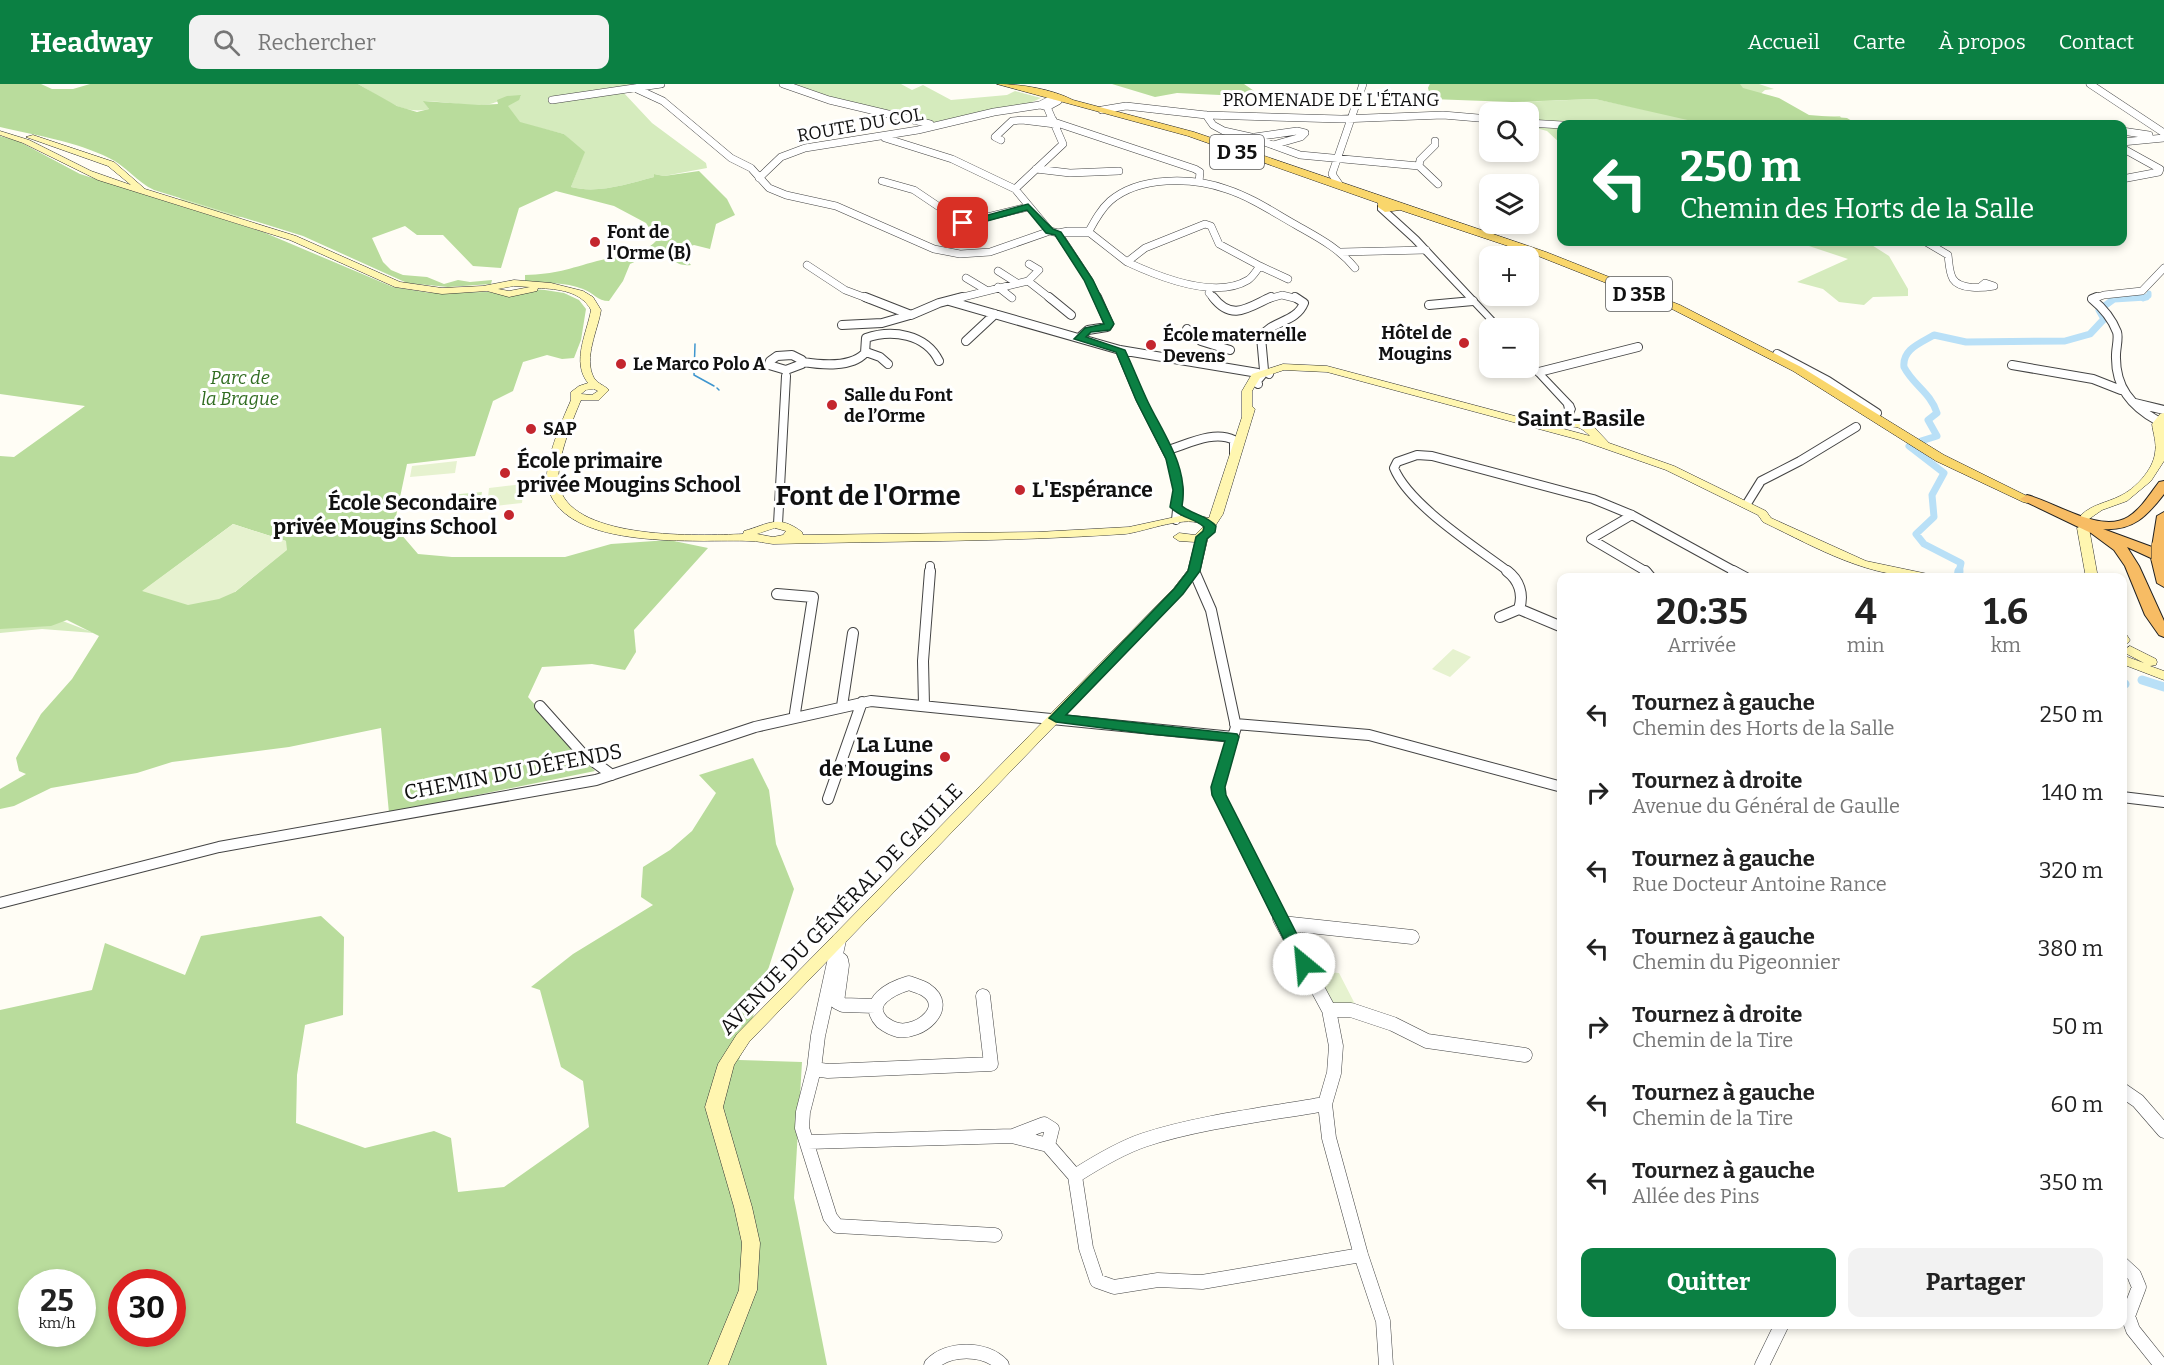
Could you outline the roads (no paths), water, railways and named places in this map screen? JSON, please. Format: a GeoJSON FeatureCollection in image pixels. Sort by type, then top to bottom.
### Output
{"type":"FeatureCollection","features":[{"type":"Feature","properties":{"kind":"highway"},"geometry":{"type":"LineString","coordinates":[[2026,499],[2092,523],[2118,525],[2131,523],[2139,517],[2164,485]]}},
{"type":"Feature","properties":{"kind":"highway"},"geometry":{"type":"LineString","coordinates":[[2026,499],[2160,554]]}},
{"type":"Feature","properties":{"kind":"highway"},"geometry":{"type":"LineString","coordinates":[[2026,499],[2116,544],[2128,560],[2151,613],[2164,632]]}},
{"type":"Feature","properties":{"kind":"highway"},"geometry":{"type":"LineString","coordinates":[[2164,516],[2160,554],[2164,583]]}},
{"type":"Feature","properties":{"kind":"main road","name":"D 35"},"geometry":{"type":"LineString","coordinates":[[999,85],[1053,101],[1162,127],[1339,184],[1394,209]]}},
{"type":"Feature","properties":{"kind":"main road","name":"D 35"},"geometry":{"type":"LineString","coordinates":[[1053,101],[1110,110],[1191,134],[1322,180],[1370,198],[1381,206],[1394,209]]}},
{"type":"Feature","properties":{"kind":"main road"},"geometry":{"type":"LineString","coordinates":[[0,132],[71,149],[104,160],[123,172],[137,187],[154,194]]}},
{"type":"Feature","properties":{"kind":"main road"},"geometry":{"type":"LineString","coordinates":[[0,132],[24,140],[85,172],[292,238],[398,285],[430,291],[501,289],[509,294],[522,288],[541,288],[563,290],[581,297],[589,304],[591,315],[579,370],[583,384],[570,414],[554,479],[556,493],[569,510],[596,525],[627,533],[710,538],[763,533],[778,524],[785,525],[788,534]]}},
{"type":"Feature","properties":{"kind":"main road"},"geometry":{"type":"LineString","coordinates":[[51,156],[58,151],[71,149]]}},
{"type":"Feature","properties":{"kind":"main road"},"geometry":{"type":"LineString","coordinates":[[101,178],[115,177],[123,172]]}},
{"type":"Feature","properties":{"kind":"main road","name":"D 35B"},"geometry":{"type":"LineString","coordinates":[[1394,209],[1414,212],[1539,255],[1672,309],[1747,346],[1867,413],[1940,458],[2026,499]]}},
{"type":"Feature","properties":{"kind":"main road"},"geometry":{"type":"LineString","coordinates":[[522,288],[567,289],[590,299],[596,310],[585,365],[587,375],[596,386],[603,388],[603,393],[590,399],[579,408],[573,423],[561,482],[568,501],[581,512],[609,525],[640,530],[728,535],[763,533],[770,540],[788,534],[808,538],[1004,538],[1147,528],[1194,518],[1210,513],[1218,506]]}},
{"type":"Feature","properties":{"kind":"main road"},"geometry":{"type":"LineString","coordinates":[[1175,523],[1202,537],[1209,532],[1217,516],[1218,506],[1247,417],[1247,391],[1253,379],[1266,372],[1307,369],[1351,376],[1546,428],[1580,423],[1590,427],[1588,435]]}},
{"type":"Feature","properties":{"kind":"main road"},"geometry":{"type":"LineString","coordinates":[[579,392],[596,386]]}},
{"type":"Feature","properties":{"kind":"main road"},"geometry":{"type":"LineString","coordinates":[[579,392],[590,399]]}},
{"type":"Feature","properties":{"kind":"main road"},"geometry":{"type":"LineString","coordinates":[[2091,573],[2084,523],[2097,507],[2117,500],[2153,461],[2156,452],[2151,427],[2161,415]]}},
{"type":"Feature","properties":{"kind":"main road"},"geometry":{"type":"LineString","coordinates":[[1567,424],[1614,448],[1677,467],[1748,502],[1772,518]]}},
{"type":"Feature","properties":{"kind":"main road"},"geometry":{"type":"LineString","coordinates":[[1636,455],[1712,487],[1840,555],[1862,564],[1904,573]]}},
{"type":"Feature","properties":{"kind":"main road"},"geometry":{"type":"LineString","coordinates":[[1194,518],[1210,526]]}},
{"type":"Feature","properties":{"kind":"main road"},"geometry":{"type":"LineString","coordinates":[[1175,523],[1199,555]]}},
{"type":"Feature","properties":{"kind":"main road","name":"AVENUE DU GÉNÉRAL DE GAULLE"},"geometry":{"type":"LineString","coordinates":[[718,1365],[748,1290],[751,1243],[714,1107],[726,1064],[743,1038],[837,948],[1174,596],[1194,571],[1202,537]]}},
{"type":"Feature","properties":{"kind":"main road"},"geometry":{"type":"LineString","coordinates":[[2127,648],[2164,673]]}},
{"type":"Feature","properties":{"kind":"street"},"geometry":{"type":"LineString","coordinates":[[552,100],[661,84]]}},
{"type":"Feature","properties":{"kind":"street"},"geometry":{"type":"LineString","coordinates":[[783,84],[861,109],[940,126]]}},
{"type":"Feature","properties":{"kind":"street"},"geometry":{"type":"LineString","coordinates":[[1322,180],[1332,174],[1362,84]]}},
{"type":"Feature","properties":{"kind":"street"},"geometry":{"type":"LineString","coordinates":[[2090,84],[2160,129],[2153,135],[2127,132]]}},
{"type":"Feature","properties":{"kind":"street"},"geometry":{"type":"LineString","coordinates":[[638,89],[663,101],[731,158],[751,168],[769,188],[786,195],[836,206],[934,249],[976,254],[990,252],[1050,231],[1090,232],[1127,262],[1157,276],[1204,287],[1241,283],[1251,279],[1260,266]]}},
{"type":"Feature","properties":{"kind":"street"},"geometry":{"type":"LineString","coordinates":[[1015,189],[1063,144],[1054,122],[1053,101]]}},
{"type":"Feature","properties":{"kind":"street","name":"ROUTE DU COL"},"geometry":{"type":"LineString","coordinates":[[759,178],[773,161],[807,147],[940,126],[988,112],[1053,101]]}},
{"type":"Feature","properties":{"kind":"street","name":"PROMENADE DE L'ÉTANG"},"geometry":{"type":"LineString","coordinates":[[1110,110],[1130,106],[1206,115],[1350,118],[1443,115],[1479,118]]}},
{"type":"Feature","properties":{"kind":"street"},"geometry":{"type":"LineString","coordinates":[[1206,115],[1219,129],[1251,137],[1300,155],[1419,166],[1438,184]]}},
{"type":"Feature","properties":{"kind":"street"},"geometry":{"type":"LineString","coordinates":[[1001,140],[995,137],[1015,119],[1054,122],[1195,169],[1200,172],[1199,182]]}},
{"type":"Feature","properties":{"kind":"street"},"geometry":{"type":"LineString","coordinates":[[1539,123],[1557,124]]}},
{"type":"Feature","properties":{"kind":"street"},"geometry":{"type":"LineString","coordinates":[[1251,137],[1297,131],[1305,133],[1301,137],[1273,145]]}},
{"type":"Feature","properties":{"kind":"street"},"geometry":{"type":"LineString","coordinates":[[879,137],[923,147],[963,162],[1015,189],[1050,231]]}},
{"type":"Feature","properties":{"kind":"street"},"geometry":{"type":"LineString","coordinates":[[2127,142],[2164,138]]}},
{"type":"Feature","properties":{"kind":"street"},"geometry":{"type":"LineString","coordinates":[[1419,166],[1420,160],[1435,145],[1435,141]]}},
{"type":"Feature","properties":{"kind":"street"},"geometry":{"type":"LineString","coordinates":[[2127,151],[2160,170],[2127,178]]}},
{"type":"Feature","properties":{"kind":"street"},"geometry":{"type":"LineString","coordinates":[[1036,169],[1098,174],[1119,171]]}},
{"type":"Feature","properties":{"kind":"street"},"geometry":{"type":"LineString","coordinates":[[1332,174],[1339,184]]}},
{"type":"Feature","properties":{"kind":"street"},"geometry":{"type":"LineString","coordinates":[[882,181],[914,190],[963,223],[1028,207]]}},
{"type":"Feature","properties":{"kind":"street"},"geometry":{"type":"LineString","coordinates":[[1090,232],[1102,209],[1123,193],[1152,185],[1199,182],[1260,204],[1341,252],[1355,268]]}},
{"type":"Feature","properties":{"kind":"street","name":"D 35"},"geometry":{"type":"LineString","coordinates":[[1394,209],[1426,250],[1489,318]]}},
{"type":"Feature","properties":{"kind":"street"},"geometry":{"type":"LineString","coordinates":[[1127,262],[1141,249],[1205,224],[1211,226],[1219,244],[1288,279]]}},
{"type":"Feature","properties":{"kind":"street"},"geometry":{"type":"LineString","coordinates":[[1058,233],[1089,280],[1109,324],[1107,327],[1088,330],[1078,339]]}},
{"type":"Feature","properties":{"kind":"street"},"geometry":{"type":"LineString","coordinates":[[1933,246],[1948,255],[1952,278],[1970,287],[1980,287]]}},
{"type":"Feature","properties":{"kind":"street"},"geometry":{"type":"LineString","coordinates":[[1341,252],[1426,250]]}},
{"type":"Feature","properties":{"kind":"street"},"geometry":{"type":"LineString","coordinates":[[842,325],[882,323],[986,290],[1028,281],[1039,270],[1029,264]]}},
{"type":"Feature","properties":{"kind":"street"},"geometry":{"type":"LineString","coordinates":[[807,266],[846,290],[911,315]]}},
{"type":"Feature","properties":{"kind":"street"},"geometry":{"type":"LineString","coordinates":[[2161,415],[2131,403],[2121,390],[2117,379],[2118,334],[2102,308],[2092,300],[2104,295],[2142,291],[2164,268]]}},
{"type":"Feature","properties":{"kind":"street"},"geometry":{"type":"LineString","coordinates":[[998,271],[1017,283]]}},
{"type":"Feature","properties":{"kind":"street"},"geometry":{"type":"LineString","coordinates":[[966,278],[986,290]]}},
{"type":"Feature","properties":{"kind":"street"},"geometry":{"type":"LineString","coordinates":[[1028,281],[1071,315]]}},
{"type":"Feature","properties":{"kind":"street"},"geometry":{"type":"LineString","coordinates":[[998,288],[1012,298]]}},
{"type":"Feature","properties":{"kind":"street"},"geometry":{"type":"LineString","coordinates":[[949,301],[1120,350],[1266,372],[1260,339],[1263,334],[1300,312],[1304,303],[1292,296],[1275,295],[1254,306],[1234,311],[1222,308],[1209,293]]}},
{"type":"Feature","properties":{"kind":"street"},"geometry":{"type":"LineString","coordinates":[[1429,305],[1473,301]]}},
{"type":"Feature","properties":{"kind":"street"},"geometry":{"type":"LineString","coordinates":[[966,342],[995,314]]}},
{"type":"Feature","properties":{"kind":"street"},"geometry":{"type":"LineString","coordinates":[[1187,329],[1195,339],[1216,348],[1230,350]]}},
{"type":"Feature","properties":{"kind":"street"},"geometry":{"type":"LineString","coordinates":[[773,368],[788,370],[800,365],[851,362],[862,357],[866,352],[866,338],[869,336],[901,335],[933,348],[937,352],[939,361]]}},
{"type":"Feature","properties":{"kind":"street"},"geometry":{"type":"LineString","coordinates":[[1195,346],[1204,342]]}},
{"type":"Feature","properties":{"kind":"street"},"geometry":{"type":"LineString","coordinates":[[1567,424],[1568,404],[1539,372],[1638,346]]}},
{"type":"Feature","properties":{"kind":"street"},"geometry":{"type":"LineString","coordinates":[[1216,348],[1214,359],[1221,367]]}},
{"type":"Feature","properties":{"kind":"street"},"geometry":{"type":"LineString","coordinates":[[1120,350],[1148,413],[1168,450],[1179,490],[1175,523]]}},
{"type":"Feature","properties":{"kind":"street"},"geometry":{"type":"LineString","coordinates":[[866,352],[880,357],[888,364]]}},
{"type":"Feature","properties":{"kind":"street"},"geometry":{"type":"LineString","coordinates":[[1776,354],[1828,381],[1877,413],[1867,413]]}},
{"type":"Feature","properties":{"kind":"street"},"geometry":{"type":"LineString","coordinates":[[786,376],[769,365],[770,360],[782,355],[797,356],[800,365]]}},
{"type":"Feature","properties":{"kind":"street"},"geometry":{"type":"LineString","coordinates":[[778,524],[779,460],[786,376],[800,365]]}},
{"type":"Feature","properties":{"kind":"street"},"geometry":{"type":"LineString","coordinates":[[2012,365],[2093,379],[2121,390]]}},
{"type":"Feature","properties":{"kind":"street"},"geometry":{"type":"LineString","coordinates":[[2131,403],[2161,415]]}},
{"type":"Feature","properties":{"kind":"street"},"geometry":{"type":"LineString","coordinates":[[1748,502],[1761,481],[1800,461],[1856,427]]}},
{"type":"Feature","properties":{"kind":"street"},"geometry":{"type":"LineString","coordinates":[[1168,450],[1215,436],[1226,436],[1234,440],[1234,458]]}},
{"type":"Feature","properties":{"kind":"street"},"geometry":{"type":"LineString","coordinates":[[1519,609],[1522,600],[1516,578],[1431,512],[1399,480],[1394,468],[1397,462],[1417,455],[1454,460],[1593,499],[1632,515],[1737,573]]}},
{"type":"Feature","properties":{"kind":"street"},"geometry":{"type":"LineString","coordinates":[[1632,515],[1591,538],[1647,573]]}},
{"type":"Feature","properties":{"kind":"street"},"geometry":{"type":"LineString","coordinates":[[921,705],[930,566]]}},
{"type":"Feature","properties":{"kind":"street"},"geometry":{"type":"LineString","coordinates":[[1194,571],[1211,610],[1234,731],[1218,787],[1219,795],[1282,923],[1329,1010],[1335,1046],[1334,1073],[1325,1104],[1329,1138],[1361,1255],[1383,1321],[1386,1365]]}},
{"type":"Feature","properties":{"kind":"street"},"geometry":{"type":"LineString","coordinates":[[777,594],[813,597],[795,713],[797,717]]}},
{"type":"Feature","properties":{"kind":"street"},"geometry":{"type":"LineString","coordinates":[[1500,617],[1519,609],[1557,625]]}},
{"type":"Feature","properties":{"kind":"street"},"geometry":{"type":"LineString","coordinates":[[842,706],[853,633]]}},
{"type":"Feature","properties":{"kind":"street","name":"CHEMIN DU DÉFENDS"},"geometry":{"type":"LineString","coordinates":[[0,903],[117,875],[219,847],[612,775],[755,727],[842,706],[881,700],[1150,730],[1369,735],[1557,786]]}},
{"type":"Feature","properties":{"kind":"street"},"geometry":{"type":"LineString","coordinates":[[828,799],[862,702]]}},
{"type":"Feature","properties":{"kind":"street"},"geometry":{"type":"LineString","coordinates":[[540,706],[584,755],[599,768],[612,775]]}},
{"type":"Feature","properties":{"kind":"street"},"geometry":{"type":"LineString","coordinates":[[2127,798],[2164,802]]}},
{"type":"Feature","properties":{"kind":"street"},"geometry":{"type":"LineString","coordinates":[[1282,923],[1412,938]]}},
{"type":"Feature","properties":{"kind":"street"},"geometry":{"type":"LineString","coordinates":[[837,948],[842,965],[837,1002],[843,1005],[876,1006]]}},
{"type":"Feature","properties":{"kind":"street"},"geometry":{"type":"LineString","coordinates":[[837,948],[818,1036],[814,1069],[802,1112],[802,1128],[830,1216],[837,1226],[995,1235]]}},
{"type":"Feature","properties":{"kind":"street"},"geometry":{"type":"LineString","coordinates":[[909,983],[924,987],[935,995],[938,1007],[932,1019],[920,1028],[904,1030],[888,1027],[878,1018],[876,1006],[881,995],[887,990],[909,983]]}},
{"type":"Feature","properties":{"kind":"street"},"geometry":{"type":"LineString","coordinates":[[814,1069],[849,1070],[991,1064],[983,996]]}},
{"type":"Feature","properties":{"kind":"street"},"geometry":{"type":"LineString","coordinates":[[1329,1010],[1351,1010],[1393,1024],[1427,1041],[1525,1055]]}},
{"type":"Feature","properties":{"kind":"street"},"geometry":{"type":"LineString","coordinates":[[2127,1093],[2138,1101],[2164,1131]]}},
{"type":"Feature","properties":{"kind":"street"},"geometry":{"type":"LineString","coordinates":[[1075,1176],[1106,1157],[1144,1140],[1189,1129],[1325,1104]]}},
{"type":"Feature","properties":{"kind":"street"},"geometry":{"type":"LineString","coordinates":[[808,1142],[1012,1136],[1048,1145],[1075,1176],[1076,1196],[1086,1248],[1097,1281],[1114,1287],[1158,1280],[1202,1282],[1361,1255]]}},
{"type":"Feature","properties":{"kind":"street"},"geometry":{"type":"LineString","coordinates":[[2127,1269],[2134,1275],[2139,1287],[2128,1316],[2133,1330],[2161,1365]]}},
{"type":"Feature","properties":{"kind":"street"},"geometry":{"type":"LineString","coordinates":[[1762,1365],[1780,1329]]}},
{"type":"Feature","properties":{"kind":"street"},"geometry":{"type":"LineString","coordinates":[[931,1365],[934,1359],[944,1353],[957,1352],[990,1355],[999,1360],[1002,1365]]}},
{"type":"Feature","properties":{"kind":"waterway"},"geometry":{"type":"LineString","coordinates":[[2143,299],[2149,296],[2149,293]]}},
{"type":"Feature","properties":{"kind":"waterway"},"geometry":{"type":"LineString","coordinates":[[1921,441],[1937,436],[1928,420],[1937,413],[1931,400],[1904,367],[1909,351],[1918,344],[1934,335],[1966,342],[2065,341],[2090,334],[2104,319],[2099,310],[2114,299],[2146,297]]}},
{"type":"Feature","properties":{"kind":"waterway"},"geometry":{"type":"LineString","coordinates":[[695,344],[694,375],[714,386]]}},
{"type":"Feature","properties":{"kind":"waterway"},"geometry":{"type":"LineString","coordinates":[[1909,446],[1944,473],[1932,495],[1934,517],[1916,534],[1924,544],[1961,563],[1959,572]]}},
{"type":"Feature","properties":{"kind":"waterway"},"geometry":{"type":"LineString","coordinates":[[2142,680],[2164,687]]}},
{"type":"Feature","properties":{"kind":"place","name":"Font de l'Orme (B)"},"geometry":{"type":"Point","coordinates":[595,242]}},
{"type":"Feature","properties":{"kind":"place","name":"Hôtel de Mougins"},"geometry":{"type":"Point","coordinates":[1464,343]}},
{"type":"Feature","properties":{"kind":"place","name":"École maternelle Devens"},"geometry":{"type":"Point","coordinates":[1151,345]}},
{"type":"Feature","properties":{"kind":"place","name":"Le Marco Polo A"},"geometry":{"type":"Point","coordinates":[621,364]}},
{"type":"Feature","properties":{"kind":"place","name":"Salle du Font de l’Orme"},"geometry":{"type":"Point","coordinates":[832,405]}},
{"type":"Feature","properties":{"kind":"place","name":"SAP"},"geometry":{"type":"Point","coordinates":[531,429]}},
{"type":"Feature","properties":{"kind":"place","name":"École primaire privée Mougins School"},"geometry":{"type":"Point","coordinates":[505,473]}},
{"type":"Feature","properties":{"kind":"place","name":"L'Espérance"},"geometry":{"type":"Point","coordinates":[1020,490]}},
{"type":"Feature","properties":{"kind":"place","name":"École Secondaire privée Mougins School"},"geometry":{"type":"Point","coordinates":[509,515]}},
{"type":"Feature","properties":{"kind":"place","name":"La Lune de Mougins"},"geometry":{"type":"Point","coordinates":[945,757]}},
{"type":"Feature","properties":{"kind":"district","name":"Saint-Basile"},"geometry":{"type":"Point","coordinates":[1581,418]}},
{"type":"Feature","properties":{"kind":"district","name":"Font de l'Orme"},"geometry":{"type":"Point","coordinates":[868,496]}},
{"type":"Feature","properties":{"kind":"park label","name":"Parc de la Brague"},"geometry":{"type":"Point","coordinates":[240,388]}}]}
